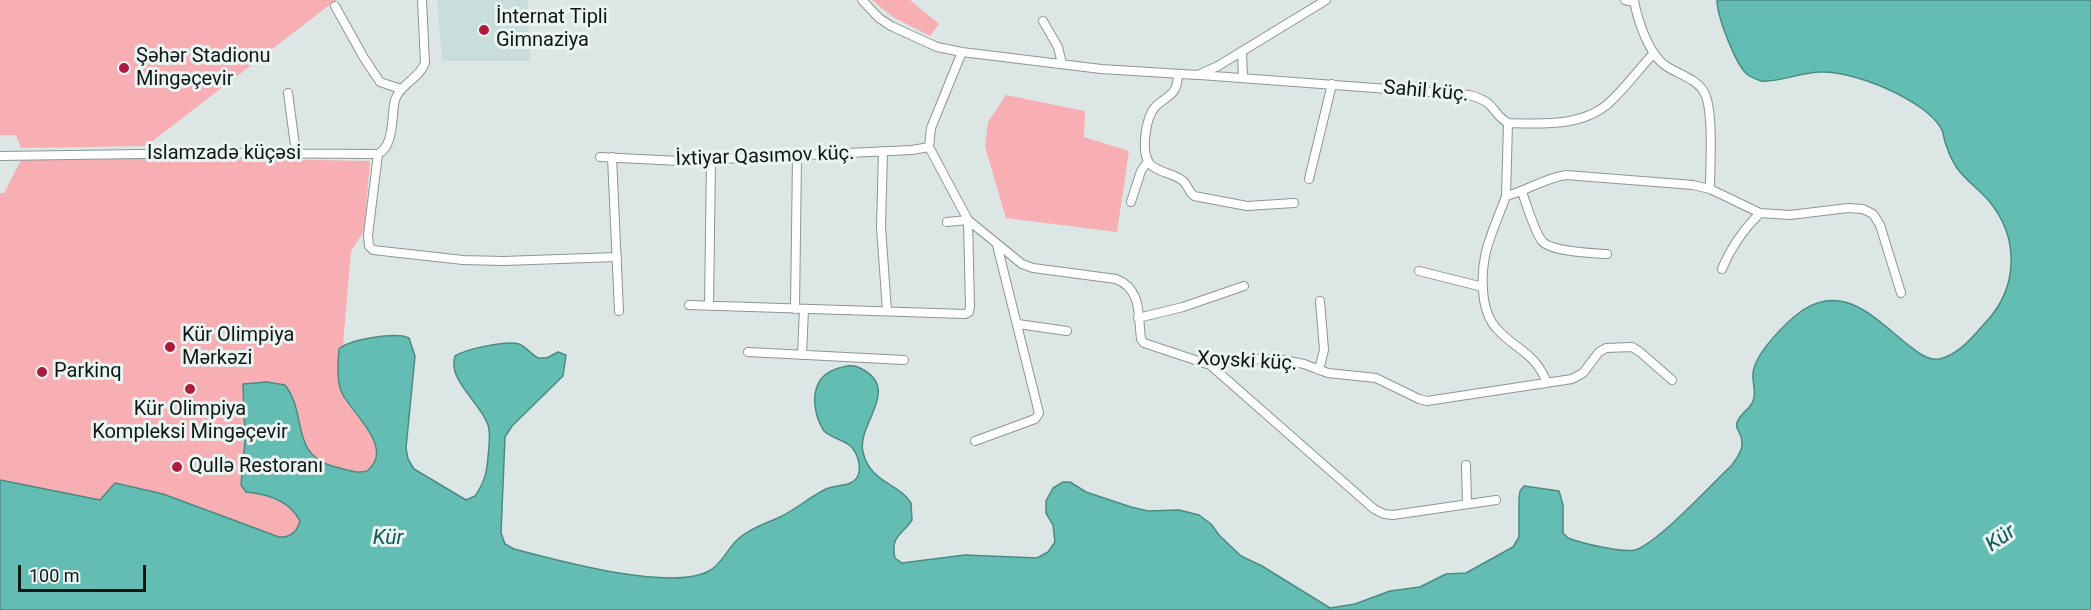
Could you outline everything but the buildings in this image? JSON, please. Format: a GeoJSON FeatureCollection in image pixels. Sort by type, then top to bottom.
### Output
{"type":"FeatureCollection","features":[{"type":"Feature","properties":{"kind":"street"},"geometry":{"type":"LineString","coordinates":[[422,0],[425,63],[423,69],[401,89],[395,100],[387,144],[378,154],[368,235],[369,246],[373,250],[463,260],[617,257]]}},
{"type":"Feature","properties":{"kind":"street","name":"Sahil küç."},"geometry":{"type":"LineString","coordinates":[[862,0],[879,18],[891,26],[937,46],[962,52],[1062,64],[1179,74],[1469,95],[1490,103],[1508,123]]}},
{"type":"Feature","properties":{"kind":"street"},"geometry":{"type":"LineString","coordinates":[[1625,0],[1634,1],[1636,13],[1654,53],[1664,65],[1693,81],[1704,90],[1709,105],[1710,189]]}},
{"type":"Feature","properties":{"kind":"street","name":"Sahil küç."},"geometry":{"type":"LineString","coordinates":[[1198,75],[1242,52],[1323,1]]}},
{"type":"Feature","properties":{"kind":"street"},"geometry":{"type":"LineString","coordinates":[[335,6],[380,82],[401,89]]}},
{"type":"Feature","properties":{"kind":"street"},"geometry":{"type":"LineString","coordinates":[[1043,21],[1058,47],[1062,64]]}},
{"type":"Feature","properties":{"kind":"street"},"geometry":{"type":"LineString","coordinates":[[929,147],[931,128],[962,52]]}},
{"type":"Feature","properties":{"kind":"street"},"geometry":{"type":"LineString","coordinates":[[1242,52],[1244,78]]}},
{"type":"Feature","properties":{"kind":"street"},"geometry":{"type":"LineString","coordinates":[[1547,383],[1534,359],[1497,330],[1489,319],[1483,287],[1482,264],[1487,244],[1506,196],[1508,123],[1564,122],[1589,114],[1609,103],[1654,53]]}},
{"type":"Feature","properties":{"kind":"street"},"geometry":{"type":"LineString","coordinates":[[1131,202],[1141,171],[1148,161],[1147,123],[1155,107],[1174,93],[1178,86],[1179,74]]}},
{"type":"Feature","properties":{"kind":"street"},"geometry":{"type":"LineString","coordinates":[[1309,179],[1332,84]]}},
{"type":"Feature","properties":{"kind":"street"},"geometry":{"type":"LineString","coordinates":[[288,93],[296,153]]}},
{"type":"Feature","properties":{"kind":"street","name":"İxtiyar Qasımov küç."},"geometry":{"type":"LineString","coordinates":[[600,157],[662,161],[711,160],[929,147]]}},
{"type":"Feature","properties":{"kind":"street","name":"Xoyski küç."},"geometry":{"type":"LineString","coordinates":[[929,147],[968,220],[997,245],[1022,264],[1033,268],[1116,279],[1128,284],[1135,294],[1141,339],[1144,343],[1185,358],[1209,364],[1267,359],[1304,364],[1336,374],[1376,378],[1419,399],[1427,400],[1572,379],[1583,373],[1599,352],[1614,347],[1632,347],[1672,380]]}},
{"type":"Feature","properties":{"kind":"street"},"geometry":{"type":"LineString","coordinates":[[883,151],[881,227],[886,311]]}},
{"type":"Feature","properties":{"kind":"street","name":"Islamzadə küçəsi"},"geometry":{"type":"LineString","coordinates":[[0,156],[378,154]]}},
{"type":"Feature","properties":{"kind":"street"},"geometry":{"type":"LineString","coordinates":[[795,309],[798,156]]}},
{"type":"Feature","properties":{"kind":"street"},"geometry":{"type":"LineString","coordinates":[[612,158],[619,312]]}},
{"type":"Feature","properties":{"kind":"street"},"geometry":{"type":"LineString","coordinates":[[709,306],[711,160]]}},
{"type":"Feature","properties":{"kind":"street"},"geometry":{"type":"LineString","coordinates":[[1148,161],[1152,166],[1186,183],[1189,192],[1194,196],[1247,206],[1293,204]]}},
{"type":"Feature","properties":{"kind":"street"},"geometry":{"type":"LineString","coordinates":[[1506,196],[1522,192],[1556,176],[1566,175],[1693,185],[1710,189],[1760,213],[1790,216],[1848,208],[1863,209],[1873,214],[1880,225],[1901,293]]}},
{"type":"Feature","properties":{"kind":"street"},"geometry":{"type":"LineString","coordinates":[[1522,192],[1542,241],[1550,246],[1563,249],[1607,254]]}},
{"type":"Feature","properties":{"kind":"street"},"geometry":{"type":"LineString","coordinates":[[1722,270],[1730,249],[1745,228],[1760,213]]}},
{"type":"Feature","properties":{"kind":"street"},"geometry":{"type":"LineString","coordinates":[[689,305],[965,314],[969,312],[970,282],[968,220],[947,222]]}},
{"type":"Feature","properties":{"kind":"street"},"geometry":{"type":"LineString","coordinates":[[975,441],[1035,419],[1039,413],[997,245]]}},
{"type":"Feature","properties":{"kind":"street"},"geometry":{"type":"LineString","coordinates":[[1419,271],[1483,287]]}},
{"type":"Feature","properties":{"kind":"street"},"geometry":{"type":"LineString","coordinates":[[1138,318],[1182,307],[1245,286]]}},
{"type":"Feature","properties":{"kind":"street"},"geometry":{"type":"LineString","coordinates":[[1319,370],[1324,350],[1320,301]]}},
{"type":"Feature","properties":{"kind":"street"},"geometry":{"type":"LineString","coordinates":[[802,355],[804,309]]}},
{"type":"Feature","properties":{"kind":"street"},"geometry":{"type":"LineString","coordinates":[[1018,324],[1067,331]]}},
{"type":"Feature","properties":{"kind":"street"},"geometry":{"type":"LineString","coordinates":[[748,352],[904,360]]}},
{"type":"Feature","properties":{"kind":"street"},"geometry":{"type":"LineString","coordinates":[[1209,364],[1374,509],[1384,514],[1393,515],[1496,501]]}},
{"type":"Feature","properties":{"kind":"street"},"geometry":{"type":"LineString","coordinates":[[1466,465],[1467,504]]}},
{"type":"Feature","properties":{"kind":"shaded area","name":"Şəhər Stadionu Mingəçevir"},"geometry":{"type":"Polygon","coordinates":[[[0,0],[336,0],[146,146],[21,148],[16,135],[0,135],[0,0]]]}},
{"type":"Feature","properties":{"kind":"shaded area","name":"İnternat Tipli Gimnaziya"},"geometry":{"type":"Polygon","coordinates":[[[437,0],[528,0],[530,61],[442,61],[437,0]]]}},
{"type":"Feature","properties":{"kind":"shaded area"},"geometry":{"type":"Polygon","coordinates":[[[872,0],[910,0],[939,24],[930,36],[893,17],[872,0]]]}},
{"type":"Feature","properties":{"kind":"shaded area"},"geometry":{"type":"Polygon","coordinates":[[[1006,95],[1085,111],[1084,137],[1129,151],[1117,232],[1006,218],[985,147],[988,122],[1006,95]]]}},
{"type":"Feature","properties":{"kind":"shaded area","name":"Kür Olimpiya Mərkəzi"},"geometry":{"type":"Polygon","coordinates":[[[210,158],[370,161],[364,231],[351,251],[343,345],[339,349],[338,365],[342,392],[372,436],[376,456],[372,467],[363,472],[353,472],[325,464],[314,458],[302,438],[293,396],[282,386],[267,382],[244,410],[245,441],[241,485],[246,492],[277,500],[290,508],[300,521],[293,534],[287,536],[279,537],[163,494],[115,483],[100,500],[0,480],[0,193],[4,193],[21,160],[210,158]]]}},
{"type":"Feature","properties":{"kind":"water","name":"Kür"},"geometry":{"type":"Polygon","coordinates":[[[1717,0],[2091,0],[2091,610],[0,610],[0,480],[100,500],[115,483],[163,494],[279,537],[293,534],[300,521],[290,508],[277,500],[246,492],[241,485],[245,441],[243,384],[267,382],[285,385],[292,396],[301,432],[311,453],[321,461],[335,467],[355,472],[367,471],[377,453],[375,443],[370,432],[343,395],[339,385],[339,349],[353,342],[384,336],[409,338],[415,356],[406,448],[408,459],[414,469],[466,500],[475,496],[485,478],[490,441],[488,425],[484,417],[456,374],[455,356],[505,343],[519,344],[538,358],[547,358],[558,352],[566,355],[563,376],[512,426],[505,437],[501,533],[505,544],[514,549],[613,572],[668,578],[691,577],[709,571],[746,533],[786,514],[826,489],[854,481],[859,471],[856,453],[848,444],[824,431],[818,419],[815,403],[816,388],[824,376],[831,371],[850,366],[860,368],[872,376],[878,386],[875,407],[863,441],[863,452],[867,462],[878,476],[906,496],[911,503],[912,520],[898,536],[894,545],[895,558],[902,563],[965,555],[1037,558],[1048,552],[1055,542],[1053,525],[1046,513],[1046,501],[1053,488],[1063,482],[1070,482],[1086,492],[1131,507],[1148,511],[1179,510],[1199,515],[1211,524],[1241,556],[1262,566],[1330,608],[1355,604],[1390,591],[1420,587],[1446,574],[1466,573],[1513,547],[1519,537],[1519,498],[1524,486],[1559,491],[1563,505],[1563,533],[1568,538],[1612,549],[1635,550],[1671,525],[1735,461],[1742,445],[1737,423],[1752,404],[1753,374],[1759,357],[1772,339],[1803,310],[1832,300],[1846,302],[1871,315],[1922,355],[1939,359],[1953,354],[1986,322],[1997,309],[2009,279],[2010,247],[1999,215],[1989,201],[1957,168],[1945,143],[1942,130],[1934,119],[1905,98],[1850,76],[1820,72],[1761,81],[1749,76],[1738,62],[1728,40],[1717,0]]]}},
{"type":"Feature","properties":{"kind":"place","name":"İnternat Tipli Gimnaziya"},"geometry":{"type":"Point","coordinates":[484,30]}},
{"type":"Feature","properties":{"kind":"place","name":"Şəhər Stadionu Mingəçevir"},"geometry":{"type":"Point","coordinates":[124,68]}},
{"type":"Feature","properties":{"kind":"place","name":"Kür Olimpiya Mərkəzi"},"geometry":{"type":"Point","coordinates":[170,347]}},
{"type":"Feature","properties":{"kind":"place","name":"Parkinq"},"geometry":{"type":"Point","coordinates":[42,372]}},
{"type":"Feature","properties":{"kind":"place","name":"Kür Olimpiya Kompleksi Mingəçevir"},"geometry":{"type":"Point","coordinates":[190,389]}},
{"type":"Feature","properties":{"kind":"place","name":"Qullə Restoranı"},"geometry":{"type":"Point","coordinates":[177,467]}}]}
